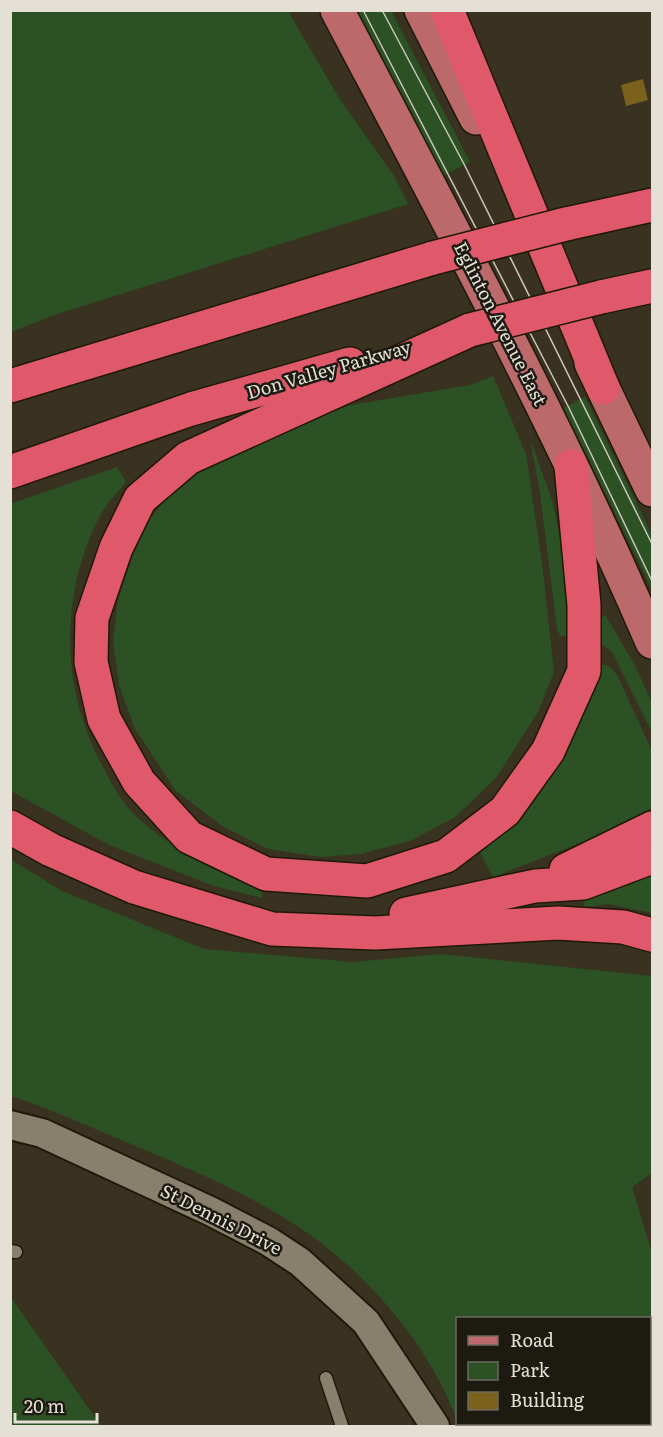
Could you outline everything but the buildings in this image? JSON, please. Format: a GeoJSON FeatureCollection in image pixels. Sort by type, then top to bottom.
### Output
{"type":"FeatureCollection","features":[{"type":"Feature","properties":{"kind":"highway"},"geometry":{"type":"LineString","coordinates":[[447,10],[603,388]]}},
{"type":"Feature","properties":{"kind":"highway"},"geometry":{"type":"LineString","coordinates":[[10,386],[433,258],[652,205]]}},
{"type":"Feature","properties":{"kind":"highway","name":"Don Valley Parkway"},"geometry":{"type":"LineString","coordinates":[[10,472],[191,409],[470,330],[652,286]]}},
{"type":"Feature","properties":{"kind":"highway"},"geometry":{"type":"LineString","coordinates":[[470,330],[188,458],[140,499],[116,548],[92,618],[91,662],[104,719],[139,782],[189,837],[266,874],[367,881],[446,856],[506,811],[548,751],[584,671],[584,605],[571,466]]}},
{"type":"Feature","properties":{"kind":"highway"},"geometry":{"type":"LineString","coordinates":[[10,827],[51,850],[134,887],[272,929],[375,933],[558,923],[623,927],[652,935]]}},
{"type":"Feature","properties":{"kind":"highway"},"geometry":{"type":"LineString","coordinates":[[535,886],[652,828]]}},
{"type":"Feature","properties":{"kind":"highway"},"geometry":{"type":"LineString","coordinates":[[221,914],[336,917],[413,914],[535,886],[583,883],[652,857]]}},
{"type":"Feature","properties":{"kind":"main road","name":"Eglinton Avenue East"},"geometry":{"type":"LineString","coordinates":[[337,10],[513,348],[618,561],[652,642]]}},
{"type":"Feature","properties":{"kind":"main road"},"geometry":{"type":"LineString","coordinates":[[420,10],[458,80],[652,490]]}},
{"type":"Feature","properties":{"kind":"street","name":"St Dennis Drive"},"geometry":{"type":"LineString","coordinates":[[10,1125],[42,1133],[210,1211],[268,1241],[300,1262],[366,1322],[435,1426]]}},
{"type":"Feature","properties":{"kind":"lane"},"geometry":{"type":"LineString","coordinates":[[326,1378],[342,1426]]}},
{"type":"Feature","properties":{"kind":"green space"},"geometry":{"type":"Polygon","coordinates":[[[11,10],[288,11],[339,98],[394,176],[408,204],[54,315],[11,332],[11,10]]]}},
{"type":"Feature","properties":{"kind":"green space"},"geometry":{"type":"Polygon","coordinates":[[[356,11],[391,11],[470,162],[442,176],[356,11]]]}},
{"type":"Feature","properties":{"kind":"green space"},"geometry":{"type":"Polygon","coordinates":[[[493,376],[526,454],[542,563],[554,672],[538,712],[496,778],[454,818],[410,841],[360,854],[321,857],[268,849],[224,827],[176,791],[135,729],[119,685],[113,641],[118,601],[132,557],[149,520],[181,481],[221,453],[277,430],[351,405],[470,385],[493,376]]]}},
{"type":"Feature","properties":{"kind":"green space"},"geometry":{"type":"Polygon","coordinates":[[[585,397],[652,535],[652,590],[564,408],[585,397]]]}},
{"type":"Feature","properties":{"kind":"green space"},"geometry":{"type":"Polygon","coordinates":[[[530,439],[553,503],[567,571],[568,637],[561,636],[557,630],[540,493],[530,439]]]}},
{"type":"Feature","properties":{"kind":"green space"},"geometry":{"type":"Polygon","coordinates":[[[117,467],[126,482],[103,510],[88,544],[78,575],[72,607],[70,639],[72,671],[78,703],[88,733],[113,786],[127,807],[139,819],[182,850],[263,883],[262,898],[214,886],[109,845],[11,791],[10,504],[117,467]]]}},
{"type":"Feature","properties":{"kind":"green space"},"geometry":{"type":"Polygon","coordinates":[[[605,615],[633,662],[652,702],[652,733],[612,652],[598,641],[602,617],[605,615]]]}},
{"type":"Feature","properties":{"kind":"green space"},"geometry":{"type":"Polygon","coordinates":[[[599,664],[609,666],[617,675],[652,751],[652,808],[588,840],[493,877],[479,851],[599,664]]]}},
{"type":"Feature","properties":{"kind":"green space"},"geometry":{"type":"Polygon","coordinates":[[[10,859],[62,891],[204,949],[353,962],[440,954],[652,976],[652,1173],[632,1187],[652,1253],[652,1426],[460,1425],[651,1425],[651,1317],[456,1317],[456,1418],[432,1369],[399,1320],[360,1276],[316,1239],[273,1211],[201,1174],[70,1118],[11,1096],[10,859]]]}},
{"type":"Feature","properties":{"kind":"green space"},"geometry":{"type":"Polygon","coordinates":[[[652,868],[652,913],[608,904],[585,907],[581,895],[652,868]]]}},
{"type":"Feature","properties":{"kind":"green space"},"geometry":{"type":"Polygon","coordinates":[[[10,1296],[101,1426],[11,1426],[10,1296]]]}},
{"type":"Feature","properties":{"kind":"tram line"},"geometry":{"type":"LineString","coordinates":[[363,10],[568,406],[652,581]]}},
{"type":"Feature","properties":{"kind":"tram line"},"geometry":{"type":"LineString","coordinates":[[382,10],[464,164],[652,544]]}}]}
